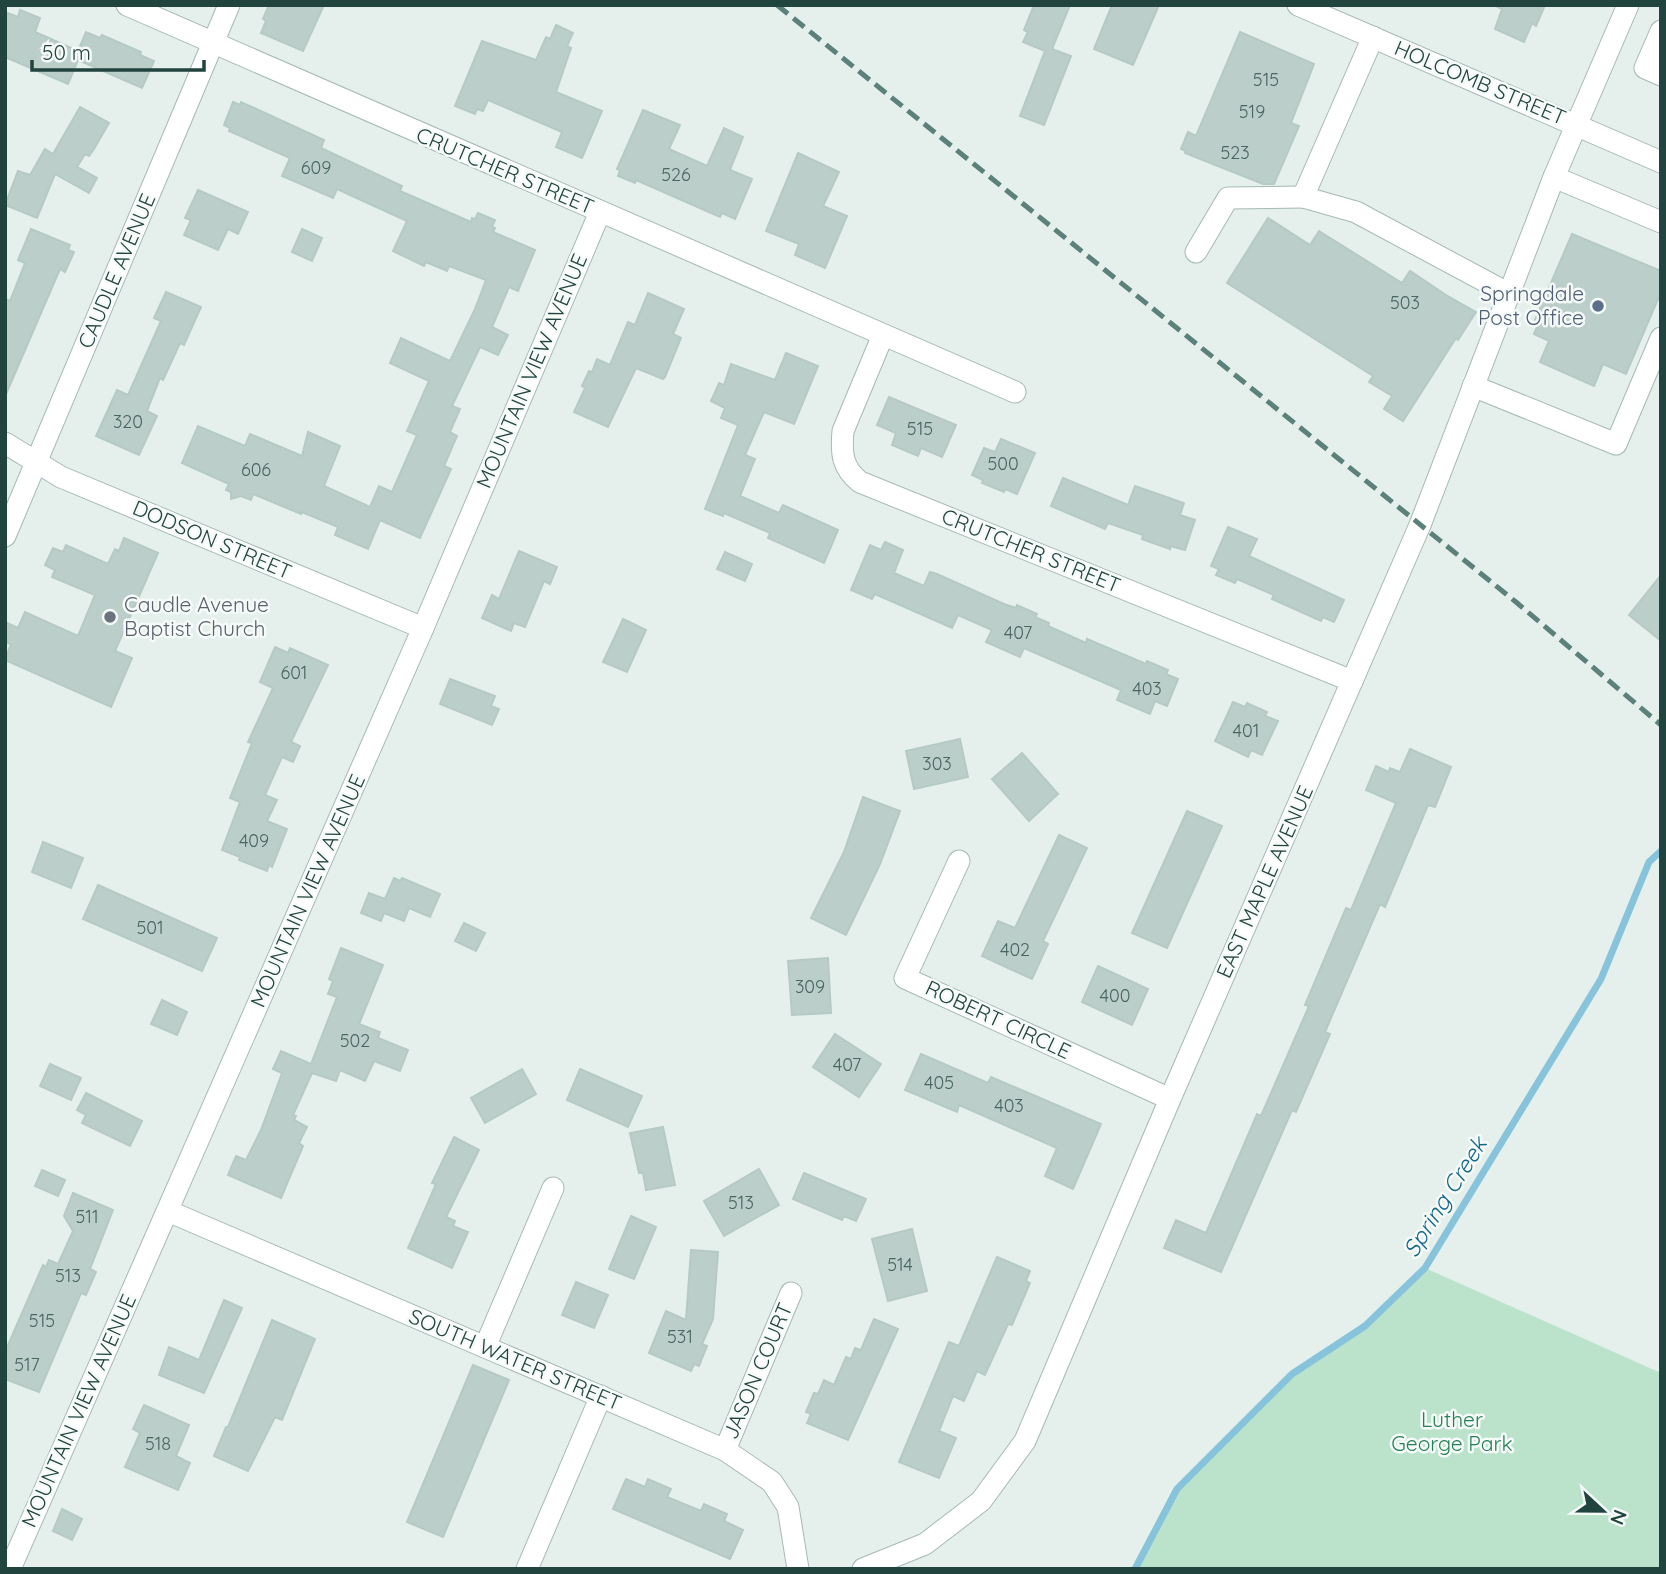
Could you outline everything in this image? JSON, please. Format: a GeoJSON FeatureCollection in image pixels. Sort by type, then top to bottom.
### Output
{"type":"FeatureCollection","features":[{"type":"Feature","properties":{"kind":"street","name":"CRUTCHER STREET"},"geometry":{"type":"LineString","coordinates":[[127,5],[1015,392]]}},
{"type":"Feature","properties":{"kind":"street","name":"CAUDLE AVENUE"},"geometry":{"type":"LineString","coordinates":[[5,536],[229,5]]}},
{"type":"Feature","properties":{"kind":"street","name":"HOLCOMB STREET"},"geometry":{"type":"LineString","coordinates":[[1298,5],[1661,162]]}},
{"type":"Feature","properties":{"kind":"street","name":"EAST MAPLE AVENUE"},"geometry":{"type":"LineString","coordinates":[[863,1569],[925,1544],[981,1501],[1025,1441],[1170,1099],[1420,526],[1554,177],[1628,5]]}},
{"type":"Feature","properties":{"kind":"street"},"geometry":{"type":"LineString","coordinates":[[1661,31],[1645,68],[1661,75]]}},
{"type":"Feature","properties":{"kind":"street"},"geometry":{"type":"LineString","coordinates":[[1303,197],[1373,37]]}},
{"type":"Feature","properties":{"kind":"street"},"geometry":{"type":"LineString","coordinates":[[1554,177],[1661,222]]}},
{"type":"Feature","properties":{"kind":"street"},"geometry":{"type":"LineString","coordinates":[[1196,252],[1228,198],[1303,197],[1356,212],[1509,294]]}},
{"type":"Feature","properties":{"kind":"street","name":"MOUNTAIN VIEW AVENUE"},"geometry":{"type":"LineString","coordinates":[[10,1569],[423,628],[600,212]]}},
{"type":"Feature","properties":{"kind":"street","name":"CRUTCHER STREET"},"geometry":{"type":"LineString","coordinates":[[883,335],[844,431],[841,446],[843,461],[849,473],[860,482],[1352,681]]}},
{"type":"Feature","properties":{"kind":"street"},"geometry":{"type":"LineString","coordinates":[[1473,386],[1616,444],[1661,338]]}},
{"type":"Feature","properties":{"kind":"street","name":"DODSON STREET"},"geometry":{"type":"LineString","coordinates":[[5,443],[74,482],[423,628]]}},
{"type":"Feature","properties":{"kind":"street","name":"ROBERT CIRCLE"},"geometry":{"type":"LineString","coordinates":[[959,861],[905,978],[1170,1099]]}},
{"type":"Feature","properties":{"kind":"street"},"geometry":{"type":"LineString","coordinates":[[485,1347],[553,1188]]}},
{"type":"Feature","properties":{"kind":"street","name":"SOUTH WATER STREET"},"geometry":{"type":"LineString","coordinates":[[168,1211],[725,1450],[772,1482],[783,1498],[788,1507],[798,1569]]}},
{"type":"Feature","properties":{"kind":"street","name":"JASON COURT"},"geometry":{"type":"LineString","coordinates":[[725,1450],[792,1293]]}},
{"type":"Feature","properties":{"kind":"street"},"geometry":{"type":"LineString","coordinates":[[527,1569],[601,1396]]}},
{"type":"Feature","properties":{"kind":"green space","name":"Luther George Park"},"geometry":{"type":"Polygon","coordinates":[[[1425,1268],[1661,1373],[1661,1569],[1135,1569],[1177,1489],[1292,1374],[1365,1326],[1425,1268]]]}},
{"type":"Feature","properties":{"kind":"building"},"geometry":{"type":"Polygon","coordinates":[[[269,5],[324,5],[303,51],[261,33],[269,5]]]}},
{"type":"Feature","properties":{"kind":"building"},"geometry":{"type":"Polygon","coordinates":[[[1034,5],[1070,5],[1052,49],[1071,56],[1044,125],[1020,116],[1045,51],[1023,42],[1028,32],[1024,30],[1034,5]]]}},
{"type":"Feature","properties":{"kind":"building"},"geometry":{"type":"Polygon","coordinates":[[[1112,5],[1159,5],[1133,65],[1094,49],[1112,5]]]}},
{"type":"Feature","properties":{"kind":"building"},"geometry":{"type":"Polygon","coordinates":[[[1494,5],[1545,5],[1536,26],[1532,23],[1524,42],[1495,29],[1502,9],[1494,5]]]}},
{"type":"Feature","properties":{"kind":"building"},"geometry":{"type":"Polygon","coordinates":[[[20,10],[40,18],[35,32],[78,51],[86,32],[100,38],[102,35],[141,52],[140,55],[154,61],[142,88],[78,60],[68,84],[5,57],[5,12],[18,17],[20,10]]]}},
{"type":"Feature","properties":{"kind":"building"},"geometry":{"type":"Polygon","coordinates":[[[556,25],[573,33],[567,46],[571,48],[556,92],[602,111],[582,158],[556,147],[562,132],[488,100],[483,111],[477,109],[475,114],[455,106],[482,41],[536,60],[546,37],[550,39],[556,25]]]}},
{"type":"Feature","properties":{"kind":"building"},"geometry":{"type":"Polygon","coordinates":[[[1240,32],[1314,64],[1291,123],[1299,126],[1274,184],[1263,184],[1185,153],[1186,151],[1181,149],[1188,132],[1196,136],[1240,32]]]}},
{"type":"Feature","properties":{"kind":"building"},"geometry":{"type":"Polygon","coordinates":[[[233,102],[240,105],[241,102],[324,140],[321,148],[402,186],[400,191],[471,222],[478,213],[495,220],[493,232],[535,250],[518,291],[509,287],[492,327],[508,335],[498,355],[480,347],[452,406],[460,409],[450,432],[457,436],[444,466],[451,469],[420,538],[380,520],[368,549],[335,535],[338,527],[253,494],[251,500],[241,496],[231,499],[231,492],[226,490],[229,484],[182,463],[198,426],[245,446],[250,434],[302,456],[308,432],[340,446],[324,486],[370,507],[379,486],[392,492],[417,435],[407,431],[429,381],[390,363],[401,338],[450,361],[486,280],[449,266],[447,271],[426,262],[424,266],[393,251],[407,221],[337,189],[333,198],[282,176],[290,158],[229,131],[230,128],[224,125],[233,102]]]}},
{"type":"Feature","properties":{"kind":"building"},"geometry":{"type":"Polygon","coordinates":[[[80,107],[109,123],[89,156],[85,154],[77,167],[97,178],[89,193],[55,174],[37,218],[5,205],[18,171],[30,175],[45,149],[53,154],[80,107]]]}},
{"type":"Feature","properties":{"kind":"building"},"geometry":{"type":"Polygon","coordinates":[[[643,110],[680,125],[669,149],[707,166],[724,128],[743,137],[730,170],[752,179],[735,219],[722,213],[720,217],[636,180],[635,183],[618,176],[620,170],[617,169],[643,110]]]}},
{"type":"Feature","properties":{"kind":"building"},"geometry":{"type":"Polygon","coordinates":[[[798,153],[839,172],[823,206],[847,216],[825,268],[795,255],[799,244],[766,231],[798,153]]]}},
{"type":"Feature","properties":{"kind":"building"},"geometry":{"type":"Polygon","coordinates":[[[198,190],[248,212],[238,234],[228,229],[218,250],[184,235],[191,220],[185,218],[198,190]]]}},
{"type":"Feature","properties":{"kind":"building"},"geometry":{"type":"Polygon","coordinates":[[[1268,218],[1310,245],[1319,231],[1402,283],[1410,271],[1476,312],[1458,340],[1456,338],[1403,421],[1384,409],[1392,396],[1369,382],[1373,376],[1227,283],[1268,218]]]}},
{"type":"Feature","properties":{"kind":"building"},"geometry":{"type":"Polygon","coordinates":[[[31,229],[70,245],[68,250],[74,252],[65,272],[60,269],[6,394],[5,299],[10,301],[25,263],[18,260],[31,229]]]}},
{"type":"Feature","properties":{"kind":"building"},"geometry":{"type":"Polygon","coordinates":[[[302,229],[322,238],[312,261],[292,252],[302,229]]]}},
{"type":"Feature","properties":{"kind":"building","name":"Springdale Post Office"},"geometry":{"type":"Polygon","coordinates":[[[1572,234],[1661,271],[1661,292],[1626,374],[1603,364],[1594,386],[1540,362],[1549,341],[1534,334],[1539,322],[1535,320],[1572,234]]]}},
{"type":"Feature","properties":{"kind":"building"},"geometry":{"type":"Polygon","coordinates":[[[166,292],[201,307],[184,345],[180,343],[163,380],[160,378],[147,411],[157,416],[139,455],[96,436],[117,390],[128,395],[161,321],[154,318],[166,292]]]}},
{"type":"Feature","properties":{"kind":"building"},"geometry":{"type":"Polygon","coordinates":[[[648,293],[684,309],[673,334],[681,338],[665,377],[663,379],[636,368],[608,427],[574,412],[589,371],[592,372],[597,359],[610,365],[628,322],[635,325],[648,293]]]}},
{"type":"Feature","properties":{"kind":"building"},"geometry":{"type":"Polygon","coordinates":[[[786,353],[818,366],[794,424],[764,412],[745,455],[755,459],[740,496],[779,513],[783,505],[838,530],[824,563],[768,538],[770,533],[724,513],[723,516],[705,509],[738,425],[721,418],[725,408],[711,401],[719,383],[724,385],[731,364],[775,380],[786,353]]]}},
{"type":"Feature","properties":{"kind":"building"},"geometry":{"type":"Polygon","coordinates":[[[889,397],[956,425],[942,457],[921,448],[918,456],[892,445],[896,433],[877,425],[889,397]]]}},
{"type":"Feature","properties":{"kind":"building"},"geometry":{"type":"Polygon","coordinates":[[[1001,439],[1035,453],[1017,494],[982,483],[983,480],[972,475],[984,448],[995,452],[1001,439]]]}},
{"type":"Feature","properties":{"kind":"building"},"geometry":{"type":"Polygon","coordinates":[[[1063,478],[1128,505],[1135,486],[1184,503],[1180,515],[1195,520],[1185,550],[1170,546],[1170,549],[1142,539],[1143,535],[1108,523],[1105,529],[1051,506],[1063,478]]]}},
{"type":"Feature","properties":{"kind":"building"},"geometry":{"type":"Polygon","coordinates":[[[1228,527],[1257,539],[1249,556],[1344,600],[1334,622],[1323,617],[1321,621],[1272,599],[1274,595],[1237,579],[1235,583],[1216,575],[1219,569],[1211,566],[1228,527]]]}},
{"type":"Feature","properties":{"kind":"building","name":"Caudle Avenue Baptist Church"},"geometry":{"type":"Polygon","coordinates":[[[124,538],[158,553],[115,651],[132,658],[111,707],[5,660],[11,644],[5,642],[5,622],[18,628],[25,612],[78,636],[95,595],[52,577],[55,570],[45,565],[53,548],[63,552],[66,545],[108,564],[115,549],[119,551],[124,538]]]}},
{"type":"Feature","properties":{"kind":"building"},"geometry":{"type":"Polygon","coordinates":[[[885,542],[903,550],[894,573],[924,586],[930,572],[937,574],[1004,604],[1016,608],[1017,605],[1037,614],[1035,617],[1049,623],[1048,626],[1086,643],[1087,639],[1146,664],[1147,661],[1168,670],[1166,674],[1178,679],[1167,706],[1155,701],[1150,714],[1117,700],[1121,690],[1024,648],[1020,657],[986,642],[992,630],[958,615],[952,628],[875,594],[872,599],[851,590],[870,545],[881,550],[885,542]]]}},
{"type":"Feature","properties":{"kind":"building"},"geometry":{"type":"Polygon","coordinates":[[[519,551],[557,567],[550,584],[544,581],[525,627],[514,623],[511,631],[482,618],[492,595],[499,599],[519,551]]]}},
{"type":"Feature","properties":{"kind":"building"},"geometry":{"type":"Polygon","coordinates":[[[725,552],[752,564],[745,581],[717,569],[725,552]]]}},
{"type":"Feature","properties":{"kind":"building"},"geometry":{"type":"Polygon","coordinates":[[[1661,575],[1661,641],[1629,615],[1661,575]]]}},
{"type":"Feature","properties":{"kind":"building"},"geometry":{"type":"Polygon","coordinates":[[[623,619],[646,630],[627,672],[603,662],[623,619]]]}},
{"type":"Feature","properties":{"kind":"building"},"geometry":{"type":"Polygon","coordinates":[[[275,647],[288,653],[290,648],[328,665],[291,742],[300,746],[293,762],[282,757],[265,795],[277,800],[267,821],[287,829],[272,867],[269,865],[267,871],[222,850],[240,802],[230,798],[252,743],[248,742],[273,688],[260,682],[275,647]]]}},
{"type":"Feature","properties":{"kind":"building"},"geometry":{"type":"Polygon","coordinates":[[[450,679],[495,696],[491,706],[499,709],[492,725],[440,704],[450,679]]]}},
{"type":"Feature","properties":{"kind":"building"},"geometry":{"type":"Polygon","coordinates":[[[1233,702],[1245,707],[1247,703],[1267,712],[1265,716],[1278,721],[1262,755],[1251,750],[1248,757],[1215,741],[1233,702]]]}},
{"type":"Feature","properties":{"kind":"building"},"geometry":{"type":"Polygon","coordinates":[[[960,739],[968,777],[914,789],[906,751],[960,739]]]}},
{"type":"Feature","properties":{"kind":"building"},"geometry":{"type":"Polygon","coordinates":[[[1410,749],[1451,767],[1435,807],[1428,805],[1385,907],[1380,904],[1325,1032],[1330,1034],[1296,1112],[1292,1110],[1221,1272],[1164,1248],[1176,1220],[1206,1233],[1257,1114],[1261,1116],[1309,1006],[1305,1005],[1346,908],[1351,910],[1396,803],[1366,790],[1376,766],[1389,772],[1390,768],[1400,772],[1410,749]]]}},
{"type":"Feature","properties":{"kind":"building"},"geometry":{"type":"Polygon","coordinates":[[[1022,753],[1058,794],[1029,821],[992,779],[1022,753]]]}},
{"type":"Feature","properties":{"kind":"building"},"geometry":{"type":"Polygon","coordinates":[[[863,797],[900,811],[880,864],[846,935],[811,918],[844,852],[863,797]]]}},
{"type":"Feature","properties":{"kind":"building"},"geometry":{"type":"Polygon","coordinates":[[[1187,811],[1222,826],[1167,948],[1132,933],[1187,811]]]}},
{"type":"Feature","properties":{"kind":"building"},"geometry":{"type":"Polygon","coordinates":[[[1059,835],[1087,848],[1043,941],[1048,944],[1032,979],[982,956],[998,921],[1015,928],[1059,835]]]}},
{"type":"Feature","properties":{"kind":"building"},"geometry":{"type":"Polygon","coordinates":[[[43,842],[83,858],[71,888],[32,872],[43,842]]]}},
{"type":"Feature","properties":{"kind":"building"},"geometry":{"type":"Polygon","coordinates":[[[394,878],[400,881],[402,878],[440,894],[430,917],[409,908],[404,921],[384,913],[381,921],[361,913],[369,893],[385,899],[394,878]]]}},
{"type":"Feature","properties":{"kind":"building"},"geometry":{"type":"Polygon","coordinates":[[[98,885],[217,938],[202,971],[83,919],[98,885]]]}},
{"type":"Feature","properties":{"kind":"building"},"geometry":{"type":"Polygon","coordinates":[[[464,923],[485,933],[476,951],[455,941],[464,923]]]}},
{"type":"Feature","properties":{"kind":"building"},"geometry":{"type":"Polygon","coordinates":[[[341,948],[383,965],[359,1024],[380,1032],[378,1038],[408,1050],[400,1071],[374,1061],[365,1081],[340,1070],[336,1081],[312,1073],[293,1115],[296,1116],[294,1120],[307,1127],[299,1143],[303,1146],[281,1198],[228,1175],[236,1156],[246,1160],[261,1130],[282,1073],[273,1069],[281,1051],[311,1064],[337,997],[328,994],[333,981],[329,979],[341,948]]]}},
{"type":"Feature","properties":{"kind":"building"},"geometry":{"type":"Polygon","coordinates":[[[828,958],[831,1013],[792,1015],[788,961],[828,958]]]}},
{"type":"Feature","properties":{"kind":"building"},"geometry":{"type":"Polygon","coordinates":[[[1098,966],[1148,989],[1132,1025],[1082,1002],[1098,966]]]}},
{"type":"Feature","properties":{"kind":"building"},"geometry":{"type":"Polygon","coordinates":[[[162,1000],[187,1012],[177,1035],[151,1024],[162,1000]]]}},
{"type":"Feature","properties":{"kind":"building"},"geometry":{"type":"Polygon","coordinates":[[[835,1034],[881,1064],[859,1097],[813,1067],[835,1034]]]}},
{"type":"Feature","properties":{"kind":"building"},"geometry":{"type":"Polygon","coordinates":[[[921,1054],[988,1083],[991,1077],[1101,1124],[1073,1189],[1045,1176],[1057,1148],[959,1105],[957,1112],[905,1090],[921,1054]]]}},
{"type":"Feature","properties":{"kind":"building"},"geometry":{"type":"Polygon","coordinates":[[[50,1064],[81,1078],[71,1100],[40,1086],[50,1064]]]}},
{"type":"Feature","properties":{"kind":"building"},"geometry":{"type":"Polygon","coordinates":[[[522,1069],[536,1094],[485,1123],[471,1098],[522,1069]]]}},
{"type":"Feature","properties":{"kind":"building"},"geometry":{"type":"Polygon","coordinates":[[[580,1069],[642,1096],[628,1127],[567,1100],[580,1069]]]}},
{"type":"Feature","properties":{"kind":"building"},"geometry":{"type":"Polygon","coordinates":[[[86,1093],[142,1121],[130,1146],[82,1123],[86,1115],[77,1110],[86,1093]]]}},
{"type":"Feature","properties":{"kind":"building"},"geometry":{"type":"Polygon","coordinates":[[[663,1127],[675,1185],[646,1190],[643,1173],[639,1173],[630,1133],[663,1127]]]}},
{"type":"Feature","properties":{"kind":"building"},"geometry":{"type":"Polygon","coordinates":[[[454,1137],[479,1150],[446,1217],[455,1221],[453,1226],[468,1232],[452,1268],[408,1248],[436,1184],[432,1183],[454,1137]]]}},
{"type":"Feature","properties":{"kind":"building"},"geometry":{"type":"Polygon","coordinates":[[[759,1169],[779,1205],[724,1236],[704,1201],[759,1169]]]}},
{"type":"Feature","properties":{"kind":"building"},"geometry":{"type":"Polygon","coordinates":[[[42,1170],[65,1180],[58,1196],[35,1186],[42,1170]]]}},
{"type":"Feature","properties":{"kind":"building"},"geometry":{"type":"Polygon","coordinates":[[[804,1173],[866,1199],[856,1221],[844,1216],[842,1220],[793,1199],[804,1173]]]}},
{"type":"Feature","properties":{"kind":"building"},"geometry":{"type":"Polygon","coordinates":[[[73,1193],[113,1210],[90,1269],[96,1272],[86,1295],[81,1293],[39,1392],[5,1379],[5,1352],[43,1265],[46,1267],[49,1260],[58,1264],[73,1231],[64,1216],[73,1193]]]}},
{"type":"Feature","properties":{"kind":"building"},"geometry":{"type":"Polygon","coordinates":[[[631,1216],[656,1227],[634,1279],[609,1269],[631,1216]]]}},
{"type":"Feature","properties":{"kind":"building"},"geometry":{"type":"Polygon","coordinates":[[[912,1229],[927,1291],[888,1301],[872,1239],[912,1229]]]}},
{"type":"Feature","properties":{"kind":"building"},"geometry":{"type":"Polygon","coordinates":[[[691,1250],[718,1252],[713,1319],[702,1344],[707,1346],[699,1366],[694,1364],[691,1371],[649,1353],[666,1311],[686,1320],[691,1250]]]}},
{"type":"Feature","properties":{"kind":"building"},"geometry":{"type":"Polygon","coordinates":[[[997,1257],[1030,1271],[1026,1281],[1030,1283],[1012,1325],[1008,1324],[985,1375],[977,1371],[964,1401],[953,1396],[939,1431],[956,1438],[939,1478],[899,1462],[949,1342],[959,1346],[997,1257]]]}},
{"type":"Feature","properties":{"kind":"building"},"geometry":{"type":"Polygon","coordinates":[[[576,1282],[608,1295],[594,1328],[562,1315],[576,1282]]]}},
{"type":"Feature","properties":{"kind":"building"},"geometry":{"type":"Polygon","coordinates":[[[224,1300],[242,1308],[204,1393],[159,1375],[169,1347],[199,1360],[224,1300]]]}},
{"type":"Feature","properties":{"kind":"building"},"geometry":{"type":"Polygon","coordinates":[[[874,1319],[898,1329],[848,1440],[807,1423],[811,1414],[806,1412],[814,1393],[818,1394],[824,1380],[834,1385],[846,1357],[851,1359],[855,1348],[861,1350],[874,1319]]]}},
{"type":"Feature","properties":{"kind":"building"},"geometry":{"type":"Polygon","coordinates":[[[272,1320],[315,1339],[282,1420],[275,1417],[248,1471],[214,1456],[272,1320]]]}},
{"type":"Feature","properties":{"kind":"building"},"geometry":{"type":"Polygon","coordinates":[[[473,1365],[509,1380],[443,1537],[407,1522],[473,1365]]]}},
{"type":"Feature","properties":{"kind":"building"},"geometry":{"type":"Polygon","coordinates":[[[144,1405],[189,1425],[176,1456],[190,1463],[178,1490],[125,1467],[140,1433],[133,1429],[144,1405]]]}},
{"type":"Feature","properties":{"kind":"building"},"geometry":{"type":"Polygon","coordinates":[[[626,1479],[645,1487],[648,1479],[671,1489],[667,1497],[701,1511],[704,1504],[727,1514],[724,1521],[743,1530],[730,1559],[613,1509],[626,1479]]]}},
{"type":"Feature","properties":{"kind":"building"},"geometry":{"type":"Polygon","coordinates":[[[62,1509],[82,1519],[72,1540],[53,1531],[62,1509]]]}},
{"type":"Feature","properties":{"kind":"waterway","name":"Spring Creek"},"geometry":{"type":"LineString","coordinates":[[1135,1569],[1177,1489],[1292,1374],[1365,1326],[1425,1268],[1601,979],[1649,862],[1661,851]]}},
{"type":"Feature","properties":{"kind":"railway"},"geometry":{"type":"LineString","coordinates":[[777,5],[1516,602],[1661,725]]}},
{"type":"Feature","properties":{"kind":"place","name":"Springdale Post Office"},"geometry":{"type":"Point","coordinates":[1598,306]}},
{"type":"Feature","properties":{"kind":"place","name":"Caudle Avenue Baptist Church"},"geometry":{"type":"Point","coordinates":[110,617]}}]}
